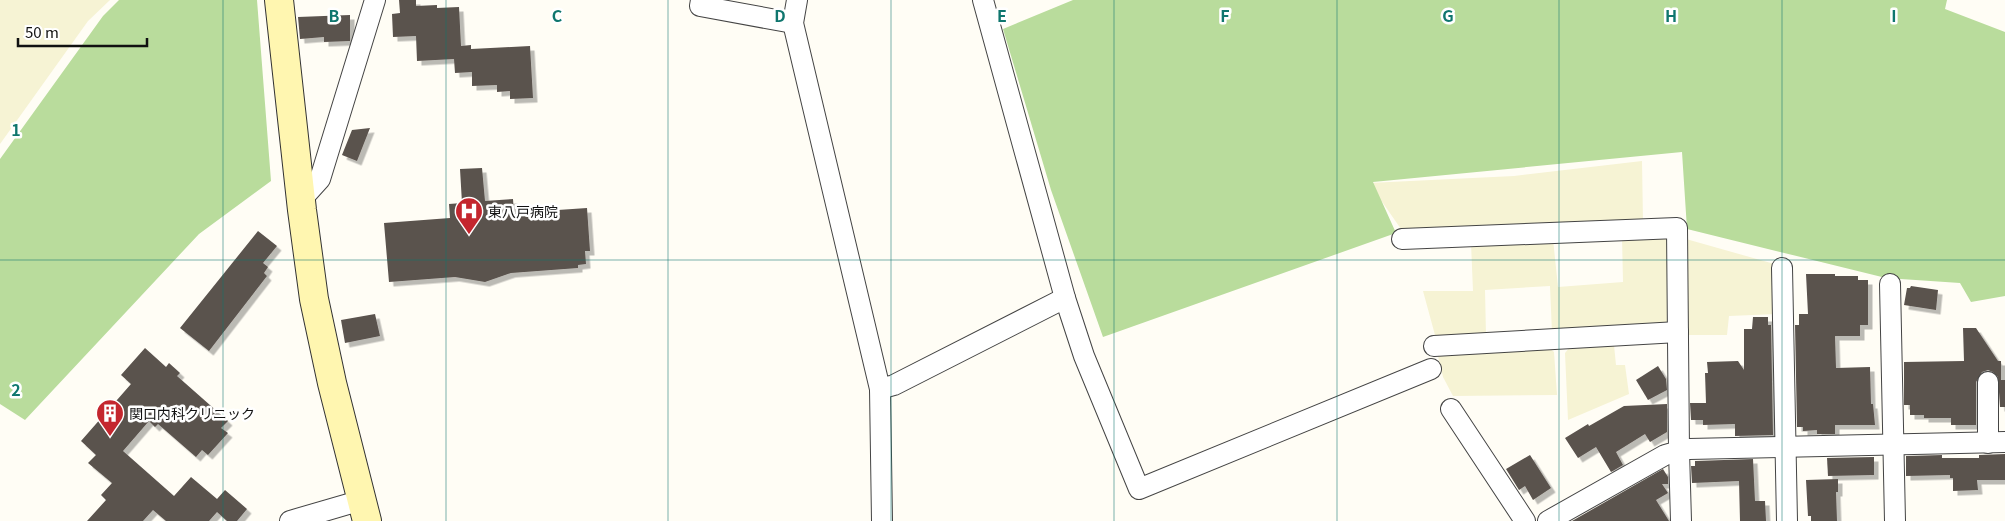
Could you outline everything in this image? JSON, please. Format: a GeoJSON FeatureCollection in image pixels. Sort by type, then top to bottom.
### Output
{"type":"FeatureCollection","features":[{"type":"Feature","properties":{"kind":"street"},"geometry":{"type":"LineString","coordinates":[[279,0],[314,299],[332,383],[364,510],[290,521]]}},
{"type":"Feature","properties":{"kind":"street"},"geometry":{"type":"LineString","coordinates":[[301,200],[320,180],[375,0]]}},
{"type":"Feature","properties":{"kind":"street"},"geometry":{"type":"LineString","coordinates":[[701,0],[700,6],[793,23]]}},
{"type":"Feature","properties":{"kind":"street"},"geometry":{"type":"LineString","coordinates":[[797,0],[793,23],[880,389],[882,521]]}},
{"type":"Feature","properties":{"kind":"street"},"geometry":{"type":"LineString","coordinates":[[982,0],[1065,298],[1088,365],[1139,490],[1431,369]]}},
{"type":"Feature","properties":{"kind":"street"},"geometry":{"type":"LineString","coordinates":[[1402,239],[1677,228],[1681,521]]}},
{"type":"Feature","properties":{"kind":"street"},"geometry":{"type":"LineString","coordinates":[[1782,268],[1787,521]]}},
{"type":"Feature","properties":{"kind":"street"},"geometry":{"type":"LineString","coordinates":[[1890,284],[1894,521]]}},
{"type":"Feature","properties":{"kind":"street"},"geometry":{"type":"LineString","coordinates":[[880,389],[894,385],[1065,298]]}},
{"type":"Feature","properties":{"kind":"street"},"geometry":{"type":"LineString","coordinates":[[1434,346],[1678,332]]}},
{"type":"Feature","properties":{"kind":"street"},"geometry":{"type":"LineString","coordinates":[[1548,521],[1665,455],[1689,449],[1996,443],[1988,382]]}},
{"type":"Feature","properties":{"kind":"street"},"geometry":{"type":"LineString","coordinates":[[1451,409],[1524,521]]}},
{"type":"Feature","properties":{"kind":"shaded area"},"geometry":{"type":"Polygon","coordinates":[[[0,0],[110,0],[88,21],[0,144],[0,0]]]}},
{"type":"Feature","properties":{"kind":"shaded area"},"geometry":{"type":"Polygon","coordinates":[[[1642,161],[1643,222],[1401,229],[1369,183],[1514,176],[1642,161]]]}},
{"type":"Feature","properties":{"kind":"shaded area"},"geometry":{"type":"Polygon","coordinates":[[[1667,235],[1672,240],[1670,318],[1664,325],[1552,333],[1550,286],[1485,290],[1486,335],[1442,339],[1435,335],[1423,291],[1473,291],[1471,243],[1553,239],[1558,287],[1623,282],[1622,237],[1667,235]]]}},
{"type":"Feature","properties":{"kind":"shaded area"},"geometry":{"type":"Polygon","coordinates":[[[1686,239],[1778,265],[1777,314],[1729,316],[1727,335],[1684,335],[1686,239]]]}},
{"type":"Feature","properties":{"kind":"shaded area"},"geometry":{"type":"Polygon","coordinates":[[[1614,345],[1616,365],[1625,365],[1629,394],[1568,420],[1565,353],[1570,347],[1614,345]]]}},
{"type":"Feature","properties":{"kind":"shaded area"},"geometry":{"type":"Polygon","coordinates":[[[1548,347],[1554,352],[1557,395],[1453,396],[1443,377],[1438,356],[1443,351],[1548,347]]]}},
{"type":"Feature","properties":{"kind":"green space"},"geometry":{"type":"Polygon","coordinates":[[[119,0],[257,0],[271,181],[199,234],[25,420],[0,404],[0,159],[103,16],[119,0]]]}},
{"type":"Feature","properties":{"kind":"green space"},"geometry":{"type":"Polygon","coordinates":[[[1073,0],[1947,0],[1945,9],[2005,32],[2005,296],[1971,302],[1960,283],[1886,278],[1687,229],[1682,152],[1373,182],[1396,233],[1103,337],[1051,190],[1003,29],[1073,0]]]}},
{"type":"Feature","properties":{"kind":"building"},"geometry":{"type":"Polygon","coordinates":[[[399,0],[416,0],[416,6],[437,5],[437,8],[459,7],[461,46],[471,45],[471,49],[530,46],[533,98],[510,99],[510,91],[497,92],[497,85],[472,86],[472,72],[455,73],[454,59],[417,61],[416,36],[393,37],[392,14],[400,13],[399,0]]]}},
{"type":"Feature","properties":{"kind":"building"},"geometry":{"type":"Polygon","coordinates":[[[350,15],[350,41],[324,42],[324,37],[300,39],[298,17],[350,15]]]}},
{"type":"Feature","properties":{"kind":"building"},"geometry":{"type":"Polygon","coordinates":[[[370,128],[357,161],[342,155],[352,130],[370,128]]]}},
{"type":"Feature","properties":{"kind":"building"},"geometry":{"type":"Polygon","coordinates":[[[482,168],[485,201],[513,199],[514,213],[587,208],[590,251],[585,251],[586,264],[578,265],[578,268],[511,273],[485,282],[455,277],[389,282],[384,223],[450,218],[449,204],[462,203],[460,169],[482,168]]]}},
{"type":"Feature","properties":{"kind":"building"},"geometry":{"type":"Polygon","coordinates":[[[258,231],[277,246],[263,263],[268,267],[264,273],[267,276],[209,351],[180,328],[258,231]]]}},
{"type":"Feature","properties":{"kind":"building"},"geometry":{"type":"Polygon","coordinates":[[[1806,274],[1858,276],[1858,280],[1868,280],[1868,325],[1860,325],[1860,336],[1835,336],[1836,368],[1870,367],[1871,404],[1873,404],[1875,425],[1835,425],[1835,434],[1817,434],[1817,430],[1803,431],[1803,427],[1797,427],[1795,325],[1799,325],[1799,314],[1808,314],[1806,274]]]}},
{"type":"Feature","properties":{"kind":"building"},"geometry":{"type":"Polygon","coordinates":[[[1911,286],[1938,290],[1936,310],[1904,305],[1907,288],[1911,286]]]}},
{"type":"Feature","properties":{"kind":"building"},"geometry":{"type":"Polygon","coordinates":[[[375,314],[380,336],[345,343],[341,320],[375,314]]]}},
{"type":"Feature","properties":{"kind":"building"},"geometry":{"type":"Polygon","coordinates":[[[1753,317],[1768,317],[1768,325],[1771,325],[1773,435],[1735,436],[1735,424],[1703,425],[1703,420],[1691,420],[1690,403],[1706,403],[1705,373],[1708,373],[1707,362],[1738,361],[1744,370],[1744,329],[1752,329],[1753,317]]]}},
{"type":"Feature","properties":{"kind":"building"},"geometry":{"type":"Polygon","coordinates":[[[1963,328],[1976,328],[1998,361],[2001,361],[2001,380],[2005,380],[2005,407],[2000,407],[1998,377],[1988,370],[1982,372],[1976,382],[1976,425],[1951,425],[1951,418],[1924,418],[1924,415],[1910,415],[1910,405],[1904,405],[1904,362],[1964,361],[1963,328]]]}},
{"type":"Feature","properties":{"kind":"building","name":"関口内科クリニック"},"geometry":{"type":"Polygon","coordinates":[[[145,348],[166,367],[169,363],[180,373],[177,376],[228,421],[221,428],[228,433],[208,455],[202,450],[196,457],[158,424],[155,427],[149,421],[123,451],[174,496],[191,477],[217,499],[225,490],[247,509],[237,521],[227,521],[217,512],[209,521],[166,521],[153,510],[143,521],[87,521],[106,500],[101,495],[112,483],[88,463],[96,455],[81,441],[131,384],[121,375],[145,348]]]}},
{"type":"Feature","properties":{"kind":"building"},"geometry":{"type":"Polygon","coordinates":[[[1658,366],[1666,379],[1667,390],[1648,400],[1636,380],[1658,366]]]}},
{"type":"Feature","properties":{"kind":"building"},"geometry":{"type":"Polygon","coordinates":[[[1667,404],[1667,432],[1650,442],[1645,434],[1616,452],[1623,465],[1611,472],[1596,447],[1578,458],[1565,438],[1624,406],[1667,404]]]}},
{"type":"Feature","properties":{"kind":"building"},"geometry":{"type":"Polygon","coordinates":[[[2005,454],[2005,480],[1977,480],[1978,490],[1953,491],[1953,478],[1950,478],[1950,475],[1906,476],[1906,456],[1942,455],[1942,458],[1979,458],[1979,455],[2005,454]]]}},
{"type":"Feature","properties":{"kind":"building"},"geometry":{"type":"Polygon","coordinates":[[[1530,455],[1551,488],[1533,500],[1525,486],[1519,490],[1506,469],[1530,455]]]}},
{"type":"Feature","properties":{"kind":"building"},"geometry":{"type":"Polygon","coordinates":[[[1874,457],[1874,475],[1828,476],[1827,458],[1874,457]]]}},
{"type":"Feature","properties":{"kind":"building"},"geometry":{"type":"Polygon","coordinates":[[[1753,459],[1755,501],[1765,501],[1766,521],[1740,521],[1739,481],[1692,483],[1691,466],[1695,466],[1695,461],[1753,459]]]}},
{"type":"Feature","properties":{"kind":"building"},"geometry":{"type":"Polygon","coordinates":[[[1663,469],[1668,477],[1668,484],[1662,484],[1668,493],[1656,500],[1669,521],[1572,521],[1663,469]]]}},
{"type":"Feature","properties":{"kind":"building"},"geometry":{"type":"Polygon","coordinates":[[[1838,479],[1838,492],[1836,492],[1837,521],[1811,521],[1811,516],[1808,516],[1806,480],[1838,479]]]}},
{"type":"Feature","properties":{"kind":"place","name":"東八戸病院"},"geometry":{"type":"Point","coordinates":[469,235]}},
{"type":"Feature","properties":{"kind":"place","name":"関口内科クリニック"},"geometry":{"type":"Point","coordinates":[110,437]}}]}
